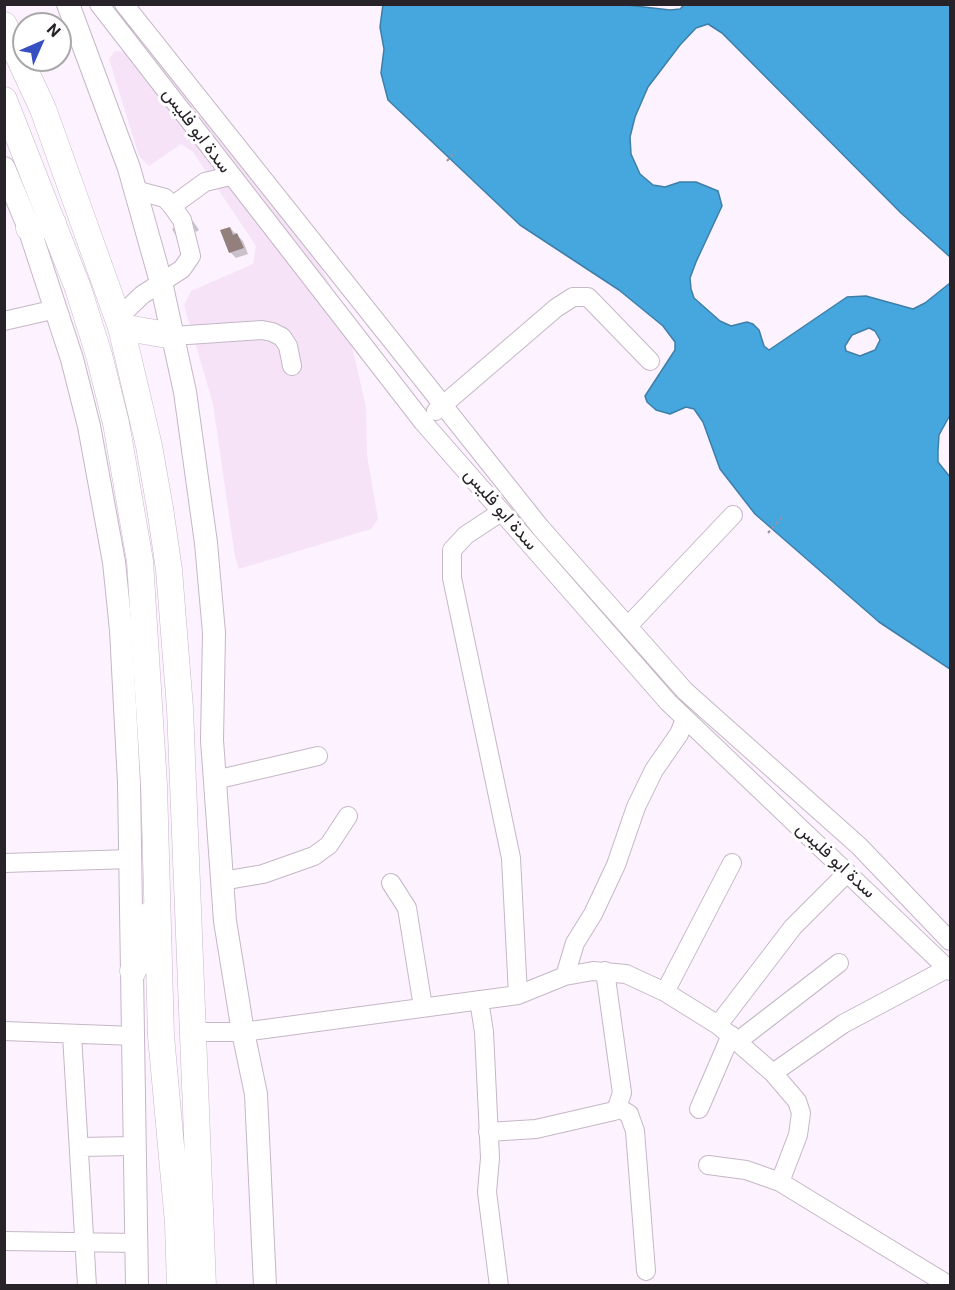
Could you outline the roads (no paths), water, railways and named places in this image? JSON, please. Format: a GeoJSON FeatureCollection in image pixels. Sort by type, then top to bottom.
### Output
{"type":"FeatureCollection","features":[{"type":"Feature","properties":{"kind":"highway"},"geometry":{"type":"LineString","coordinates":[[4,25],[43,109],[120,322],[143,416],[160,508],[174,632],[183,762],[203,1286]]}},
{"type":"Feature","properties":{"kind":"highway"},"geometry":{"type":"LineString","coordinates":[[4,100],[41,225],[95,344],[116,423],[140,561],[147,631],[158,893],[161,1036],[178,1223],[180,1286]]}},
{"type":"Feature","properties":{"kind":"highway"},"geometry":{"type":"LineString","coordinates":[[120,322],[173,336]]}},
{"type":"Feature","properties":{"kind":"highway"},"geometry":{"type":"LineString","coordinates":[[147,631],[174,632]]}},
{"type":"Feature","properties":{"kind":"highway"},"geometry":{"type":"LineString","coordinates":[[133,971],[158,893]]}},
{"type":"Feature","properties":{"kind":"main road"},"geometry":{"type":"LineString","coordinates":[[68,4],[135,190],[161,282],[185,392],[206,543],[213,633],[212,741],[225,921],[243,1032],[256,1094],[265,1286]]}},
{"type":"Feature","properties":{"kind":"main road"},"geometry":{"type":"LineString","coordinates":[[4,168],[41,225],[57,309],[89,426],[114,562],[126,706],[133,971],[133,1146],[137,1286]]}},
{"type":"Feature","properties":{"kind":"street","name":"سدة ابو فليس"},"geometry":{"type":"LineString","coordinates":[[99,4],[230,176],[423,422],[501,512],[685,719],[949,970]]}},
{"type":"Feature","properties":{"kind":"street","name":"سدة ابو فليس"},"geometry":{"type":"LineString","coordinates":[[124,4],[540,527],[701,707],[859,846],[951,941]]}},
{"type":"Feature","properties":{"kind":"street"},"geometry":{"type":"LineString","coordinates":[[172,206],[205,182],[230,176]]}},
{"type":"Feature","properties":{"kind":"street"},"geometry":{"type":"LineString","coordinates":[[120,322],[142,295],[182,269],[191,256],[182,220],[172,206],[165,198],[135,190]]}},
{"type":"Feature","properties":{"kind":"street"},"geometry":{"type":"LineString","coordinates":[[423,422],[556,308],[573,297],[588,297],[650,361]]}},
{"type":"Feature","properties":{"kind":"street"},"geometry":{"type":"LineString","coordinates":[[4,321],[57,309]]}},
{"type":"Feature","properties":{"kind":"street"},"geometry":{"type":"LineString","coordinates":[[173,336],[262,330],[272,332],[282,337],[288,346],[292,366]]}},
{"type":"Feature","properties":{"kind":"street"},"geometry":{"type":"LineString","coordinates":[[501,512],[466,535],[452,550],[452,578],[511,858],[518,995]]}},
{"type":"Feature","properties":{"kind":"street"},"geometry":{"type":"LineString","coordinates":[[628,626],[733,515]]}},
{"type":"Feature","properties":{"kind":"street"},"geometry":{"type":"LineString","coordinates":[[565,976],[575,943],[593,915],[616,865],[636,807],[654,770],[679,734],[685,719]]}},
{"type":"Feature","properties":{"kind":"street"},"geometry":{"type":"LineString","coordinates":[[215,780],[318,756]]}},
{"type":"Feature","properties":{"kind":"street"},"geometry":{"type":"LineString","coordinates":[[222,881],[263,874],[314,856],[329,845],[348,816]]}},
{"type":"Feature","properties":{"kind":"street"},"geometry":{"type":"LineString","coordinates":[[4,863],[130,859]]}},
{"type":"Feature","properties":{"kind":"street"},"geometry":{"type":"LineString","coordinates":[[664,992],[732,863]]}},
{"type":"Feature","properties":{"kind":"street"},"geometry":{"type":"LineString","coordinates":[[699,1109],[729,1034],[793,927],[848,873]]}},
{"type":"Feature","properties":{"kind":"street"},"geometry":{"type":"LineString","coordinates":[[391,883],[407,908],[423,1007]]}},
{"type":"Feature","properties":{"kind":"street"},"geometry":{"type":"LineString","coordinates":[[729,1034],[839,963]]}},
{"type":"Feature","properties":{"kind":"street"},"geometry":{"type":"LineString","coordinates":[[773,1073],[843,1024],[949,970]]}},
{"type":"Feature","properties":{"kind":"street"},"geometry":{"type":"LineString","coordinates":[[192,1032],[243,1032],[518,995],[565,976],[605,971],[626,974],[664,992],[729,1034],[773,1073],[797,1101],[801,1113],[798,1135],[780,1182]]}},
{"type":"Feature","properties":{"kind":"street"},"geometry":{"type":"LineString","coordinates":[[488,1132],[536,1129],[614,1111],[617,1107],[621,1093],[605,971]]}},
{"type":"Feature","properties":{"kind":"street"},"geometry":{"type":"LineString","coordinates":[[479,1000],[484,1032],[490,1158],[487,1192],[499,1286]]}},
{"type":"Feature","properties":{"kind":"street"},"geometry":{"type":"LineString","coordinates":[[4,1031],[134,1036]]}},
{"type":"Feature","properties":{"kind":"street"},"geometry":{"type":"LineString","coordinates":[[72,1035],[87,1286]]}},
{"type":"Feature","properties":{"kind":"street"},"geometry":{"type":"LineString","coordinates":[[617,1107],[629,1114],[635,1131],[646,1270]]}},
{"type":"Feature","properties":{"kind":"street"},"geometry":{"type":"LineString","coordinates":[[79,1147],[133,1146]]}},
{"type":"Feature","properties":{"kind":"street"},"geometry":{"type":"LineString","coordinates":[[708,1165],[746,1170],[780,1182],[950,1286]]}},
{"type":"Feature","properties":{"kind":"street"},"geometry":{"type":"LineString","coordinates":[[4,1241],[136,1243]]}},
{"type":"Feature","properties":{"kind":"water"},"geometry":{"type":"Polygon","coordinates":[[[383,4],[618,4],[670,10],[680,9],[685,4],[950,5],[950,257],[901,213],[722,33],[708,24],[696,28],[648,87],[635,117],[630,137],[631,154],[640,174],[653,185],[665,187],[680,182],[696,182],[718,191],[722,206],[690,278],[691,289],[694,298],[720,321],[731,326],[747,322],[753,324],[759,330],[764,346],[769,350],[847,297],[866,296],[913,309],[925,303],[950,283],[950,415],[939,435],[938,462],[950,477],[950,669],[879,622],[755,514],[720,469],[703,422],[694,409],[686,407],[670,414],[656,410],[647,402],[645,396],[675,350],[675,342],[663,326],[619,290],[520,225],[388,100],[381,73],[384,49],[380,27],[383,4]],[[869,328],[852,335],[845,346],[846,351],[860,356],[875,350],[880,340],[875,331],[869,328]]]}}]}
